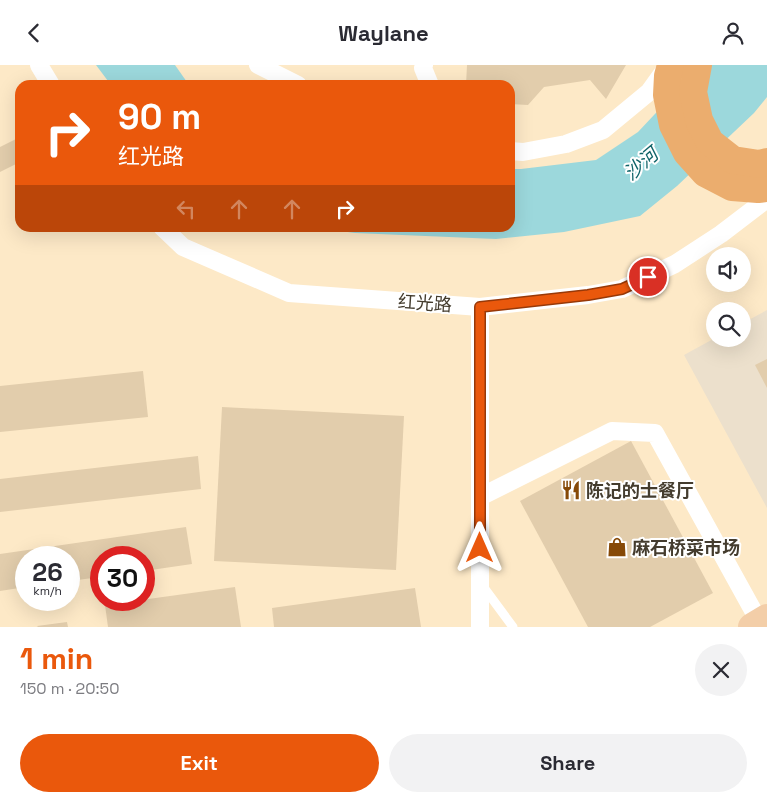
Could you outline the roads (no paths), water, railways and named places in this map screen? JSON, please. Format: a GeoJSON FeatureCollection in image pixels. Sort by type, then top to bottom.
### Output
{"type":"FeatureCollection","features":[{"type":"Feature","properties":{"kind":"highway"},"geometry":{"type":"LineString","coordinates":[[670,65],[666,95],[673,125],[687,153],[705,173],[732,187],[767,188]]}},
{"type":"Feature","properties":{"kind":"highway"},"geometry":{"type":"LineString","coordinates":[[698,65],[693,92],[699,120],[710,142],[733,160],[759,164],[767,162]]}},
{"type":"Feature","properties":{"kind":"street"},"geometry":{"type":"LineString","coordinates":[[39,65],[48,80]]}},
{"type":"Feature","properties":{"kind":"street"},"geometry":{"type":"LineString","coordinates":[[258,65],[288,80]]}},
{"type":"Feature","properties":{"kind":"street"},"geometry":{"type":"LineString","coordinates":[[424,65],[423,68],[428,80]]}},
{"type":"Feature","properties":{"kind":"street"},"geometry":{"type":"LineString","coordinates":[[515,151],[523,152],[566,144],[603,130],[649,92],[670,65]]}},
{"type":"Feature","properties":{"kind":"street","name":"红光路"},"geometry":{"type":"LineString","coordinates":[[167,232],[183,247],[289,293],[480,307],[588,295],[622,289],[675,264],[721,234],[767,199]]}},
{"type":"Feature","properties":{"kind":"street"},"geometry":{"type":"LineString","coordinates":[[480,307],[480,627]]}},
{"type":"Feature","properties":{"kind":"street"},"geometry":{"type":"LineString","coordinates":[[480,497],[612,431],[655,433],[760,623]]}},
{"type":"Feature","properties":{"kind":"lane"},"geometry":{"type":"LineString","coordinates":[[480,583],[513,627]]}},
{"type":"Feature","properties":{"kind":"water"},"geometry":{"type":"Polygon","coordinates":[[[96,65],[175,65],[186,80],[107,80],[96,65]]]}},
{"type":"Feature","properties":{"kind":"water","name":"沙河"},"geometry":{"type":"Polygon","coordinates":[[[701,65],[767,65],[767,97],[754,113],[677,186],[640,216],[564,232],[496,239],[347,232],[515,232],[515,169],[596,160],[638,132],[701,65]]]}},
{"type":"Feature","properties":{"kind":"place","name":"陈记的士餐厅"},"geometry":{"type":"Point","coordinates":[571,490]}},
{"type":"Feature","properties":{"kind":"place","name":"麻石桥菜市场"},"geometry":{"type":"Point","coordinates":[617,547]}}]}
